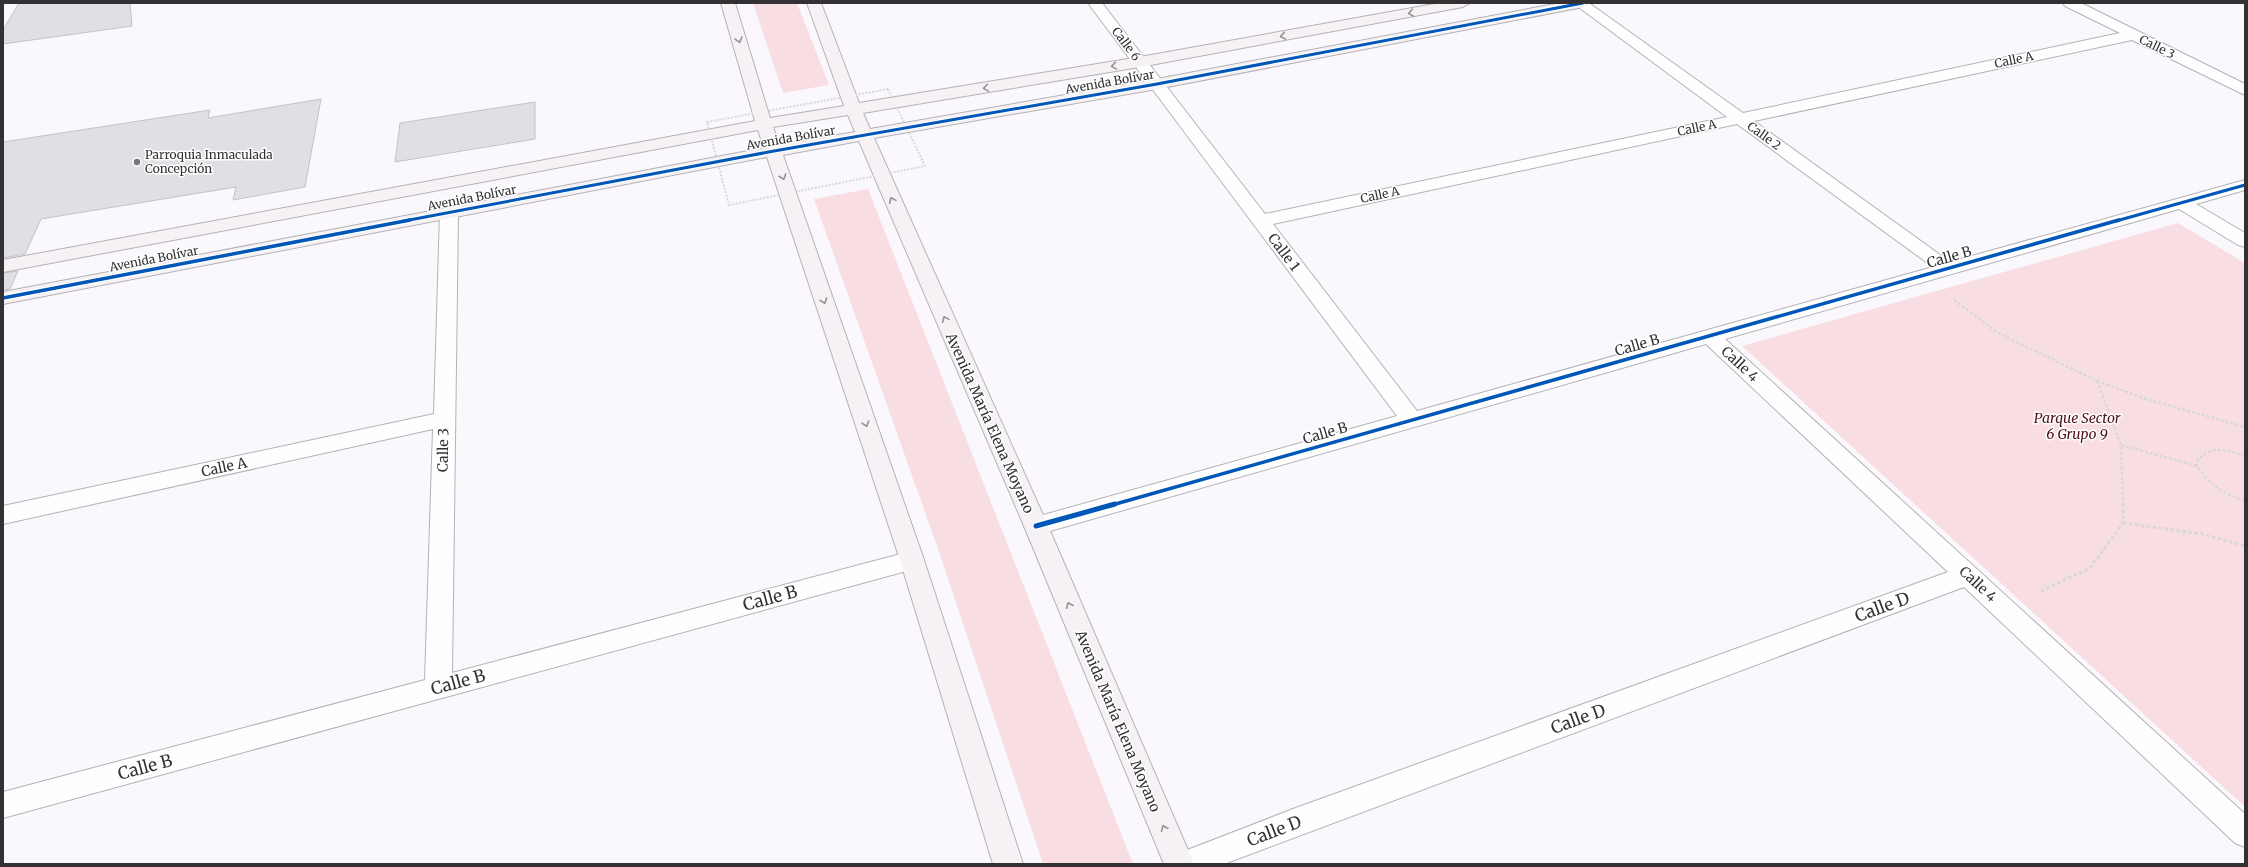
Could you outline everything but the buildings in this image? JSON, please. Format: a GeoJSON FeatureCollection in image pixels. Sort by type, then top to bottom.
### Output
{"type":"FeatureCollection","features":[{"type":"Feature","properties":{"kind":"street"},"geometry":{"type":"LineString","coordinates":[[728,3],[764,124],[912,560],[1008,864]]}},
{"type":"Feature","properties":{"kind":"street","name":"Avenida María Elena Moyano"},"geometry":{"type":"LineString","coordinates":[[814,3],[864,136],[1036,526],[1179,864]]}},
{"type":"Feature","properties":{"kind":"street","name":"Calle 6"},"geometry":{"type":"LineString","coordinates":[[1095,3],[1156,84]]}},
{"type":"Feature","properties":{"kind":"street","name":"Avenida Bolívar"},"geometry":{"type":"LineString","coordinates":[[3,266],[764,124],[1140,62],[1463,3]]}},
{"type":"Feature","properties":{"kind":"street","name":"Avenida Bolívar"},"geometry":{"type":"LineString","coordinates":[[3,298],[774,151],[1156,84],[1581,3]]}},
{"type":"Feature","properties":{"kind":"street","name":"Calle 2"},"geometry":{"type":"LineString","coordinates":[[1581,3],[1948,268]]}},
{"type":"Feature","properties":{"kind":"street","name":"Calle 3"},"geometry":{"type":"LineString","coordinates":[[2070,3],[2245,90]]}},
{"type":"Feature","properties":{"kind":"street","name":"Calle A"},"geometry":{"type":"LineString","coordinates":[[1260,221],[2133,34]]}},
{"type":"Feature","properties":{"kind":"street","name":"Calle 1"},"geometry":{"type":"LineString","coordinates":[[1156,84],[1412,420]]}},
{"type":"Feature","properties":{"kind":"street","name":"Calle B"},"geometry":{"type":"LineString","coordinates":[[1036,526],[2245,185]]}},
{"type":"Feature","properties":{"kind":"street"},"geometry":{"type":"LineString","coordinates":[[2181,203],[2245,241]]}},
{"type":"Feature","properties":{"kind":"street","name":"Calle 3"},"geometry":{"type":"LineString","coordinates":[[438,688],[449,212]]}},
{"type":"Feature","properties":{"kind":"street","name":"Calle 4"},"geometry":{"type":"LineString","coordinates":[[1710,336],[2245,832]]}},
{"type":"Feature","properties":{"kind":"street","name":"Calle A"},"geometry":{"type":"LineString","coordinates":[[3,515],[444,419]]}},
{"type":"Feature","properties":{"kind":"street","name":"Calle B"},"geometry":{"type":"LineString","coordinates":[[3,805],[912,560]]}},
{"type":"Feature","properties":{"kind":"street","name":"Calle D"},"geometry":{"type":"LineString","coordinates":[[1188,864],[1301,820],[1969,575]]}},
{"type":"Feature","properties":{"kind":"path"},"geometry":{"type":"LineString","coordinates":[[1922,276],[1998,333],[2097,381],[2146,399],[2245,426]]}},
{"type":"Feature","properties":{"kind":"path"},"geometry":{"type":"LineString","coordinates":[[2004,608],[2090,568],[2123,523],[2121,445],[2097,381]]}},
{"type":"Feature","properties":{"kind":"path"},"geometry":{"type":"LineString","coordinates":[[2121,445],[2197,466],[2207,481],[2245,501]]}},
{"type":"Feature","properties":{"kind":"path"},"geometry":{"type":"LineString","coordinates":[[2197,466],[2199,456],[2205,452],[2228,451],[2245,456]]}},
{"type":"Feature","properties":{"kind":"path"},"geometry":{"type":"LineString","coordinates":[[2123,523],[2202,534],[2245,546]]}},
{"type":"Feature","properties":{"kind":"green space"},"geometry":{"type":"Polygon","coordinates":[[[753,3],[797,3],[829,85],[783,93],[753,3]]]}},
{"type":"Feature","properties":{"kind":"green space"},"geometry":{"type":"Polygon","coordinates":[[[868,189],[1133,864],[1043,864],[938,549],[814,199],[868,189]]]}},
{"type":"Feature","properties":{"kind":"green space","name":"Parque Sector 6 Grupo 9"},"geometry":{"type":"Polygon","coordinates":[[[2178,223],[2245,263],[2245,807],[1742,346],[2178,223]]]}},
{"type":"Feature","properties":{"kind":"cycle path"},"geometry":{"type":"LineString","coordinates":[[3,298],[774,151],[1157,84],[1583,3]]}},
{"type":"Feature","properties":{"kind":"cycle path"},"geometry":{"type":"LineString","coordinates":[[1036,526],[2245,185]]}},
{"type":"Feature","properties":{"kind":"place","name":"Parroquia Inmaculada Concepción"},"geometry":{"type":"Point","coordinates":[137,162]}}]}
